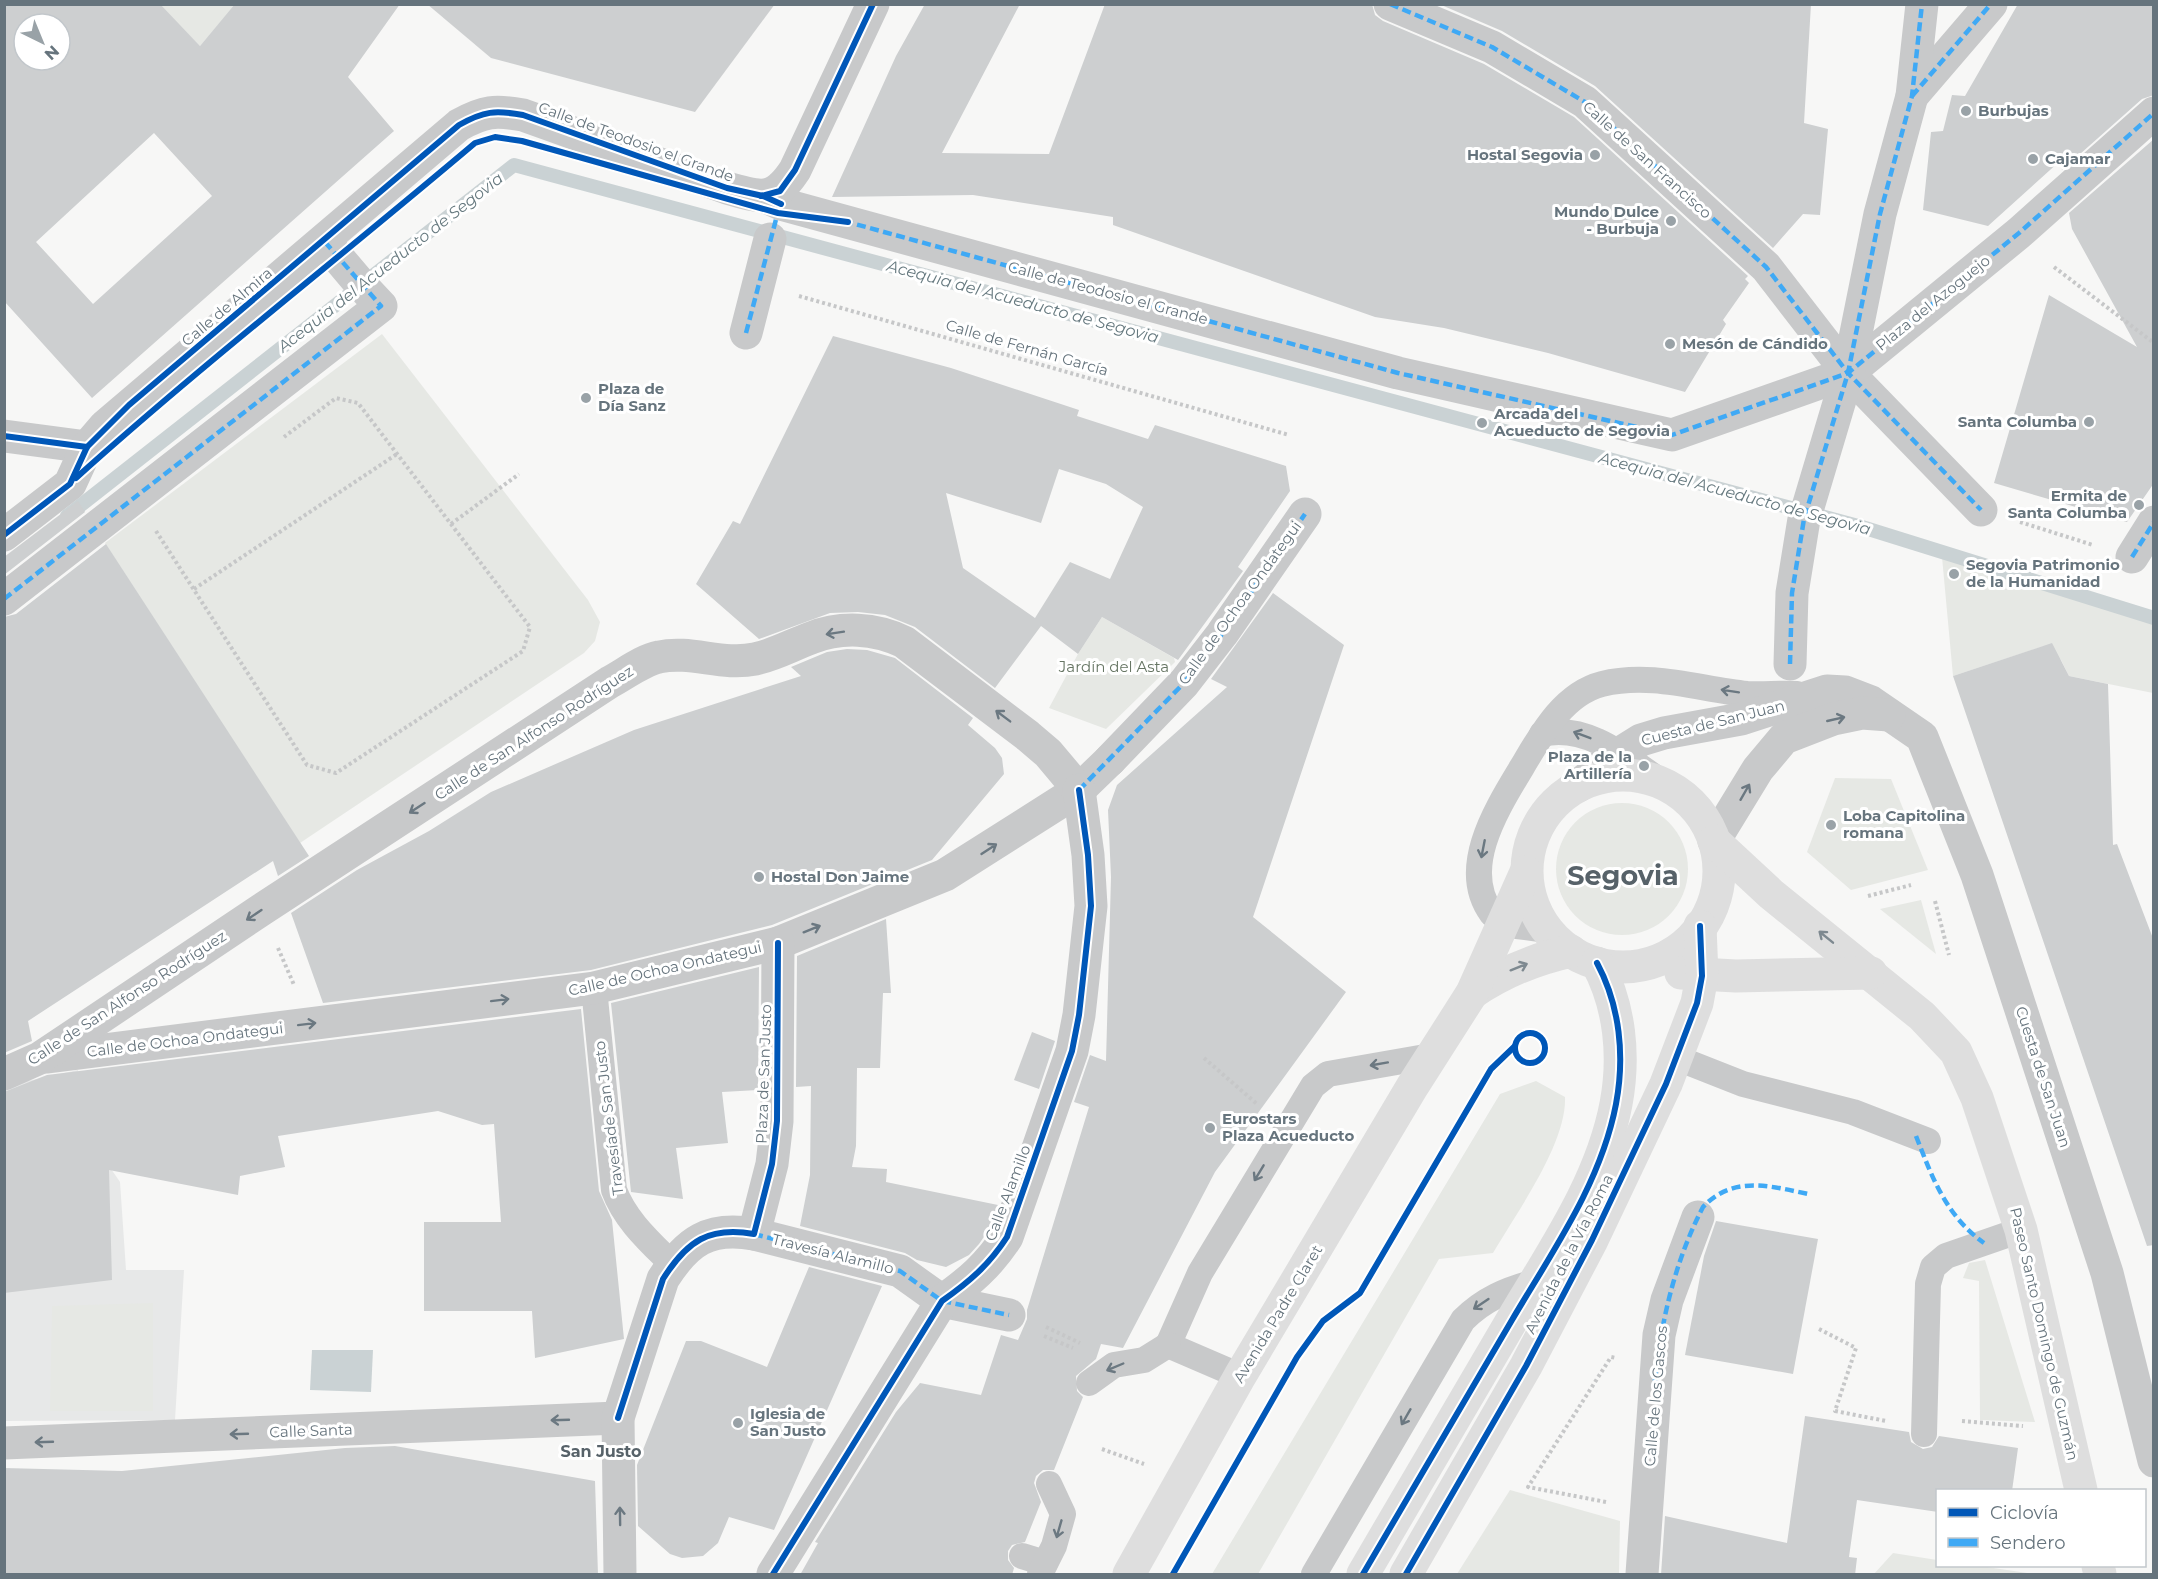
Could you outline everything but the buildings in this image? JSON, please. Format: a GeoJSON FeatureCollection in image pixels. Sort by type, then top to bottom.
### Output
{"type":"FeatureCollection","features":[{"type":"Feature","properties":{"kind":"main road"},"geometry":{"type":"LineString","coordinates":[[1637,775],[1666,784],[1679,792],[1700,814],[1714,841],[1718,864],[1717,886],[1708,914],[1701,926],[1680,947],[1655,961],[1626,966],[1572,948],[1532,903],[1527,872],[1529,849],[1540,821],[1554,804],[1578,786],[1607,776],[1637,775]]}},
{"type":"Feature","properties":{"kind":"main road","name":"Paseo Santo Domingo de Guzmán"},"geometry":{"type":"LineString","coordinates":[[1714,841],[1771,894],[1871,973],[1938,1030],[1956,1052],[1977,1098],[2021,1230],[2080,1489]]}},
{"type":"Feature","properties":{"kind":"main road","name":"Avenida Padre Claret"},"geometry":{"type":"LineString","coordinates":[[1129,1575],[1240,1376],[1431,1056],[1472,993],[1487,955],[1495,913],[1527,872]]}},
{"type":"Feature","properties":{"kind":"main road","name":"Avenida de la Vía Roma"},"geometry":{"type":"LineString","coordinates":[[1406,1575],[1526,1366],[1592,1240],[1677,1058],[1691,1019],[1702,976],[1701,926]]}},
{"type":"Feature","properties":{"kind":"main road","name":"Avenida Padre Claret"},"geometry":{"type":"LineString","coordinates":[[1472,993],[1498,976],[1522,965],[1572,948]]}},
{"type":"Feature","properties":{"kind":"main road","name":"Avenida de la Vía Roma"},"geometry":{"type":"LineString","coordinates":[[1363,1575],[1535,1282],[1589,1183],[1607,1140],[1616,1103],[1619,1067],[1618,1020],[1608,984],[1572,948]]}},
{"type":"Feature","properties":{"kind":"main road"},"geometry":{"type":"LineString","coordinates":[[1655,961],[1678,972],[1702,976],[1871,973]]}},
{"type":"Feature","properties":{"kind":"main road"},"geometry":{"type":"LineString","coordinates":[[1691,1019],[1716,995],[1754,976]]}},
{"type":"Feature","properties":{"kind":"street"},"geometry":{"type":"LineString","coordinates":[[746,333],[780,190],[795,170],[873,4]]}},
{"type":"Feature","properties":{"kind":"street","name":"Plaza del Azoguejo"},"geometry":{"type":"LineString","coordinates":[[1795,689],[1792,593],[1806,513],[1848,373],[1880,214],[1912,96],[1922,4]]}},
{"type":"Feature","properties":{"kind":"street"},"geometry":{"type":"LineString","coordinates":[[1912,96],[1991,4]]}},
{"type":"Feature","properties":{"kind":"street","name":"Calle de San Francisco"},"geometry":{"type":"LineString","coordinates":[[1396,6],[1492,47],[1585,102],[1766,267],[1848,373]]}},
{"type":"Feature","properties":{"kind":"street","name":"Calle de Teodosio el Grande"},"geometry":{"type":"LineString","coordinates":[[482,112],[502,111],[523,115],[727,188],[772,216],[1398,373],[1671,435]]}},
{"type":"Feature","properties":{"kind":"street","name":"Calle de Almira"},"geometry":{"type":"LineString","coordinates":[[4,535],[70,484],[87,447],[129,405],[459,125],[482,112]]}},
{"type":"Feature","properties":{"kind":"street","name":"Plaza del Azoguejo"},"geometry":{"type":"LineString","coordinates":[[1671,435],[1848,373],[2019,233],[2154,113]]}},
{"type":"Feature","properties":{"kind":"street"},"geometry":{"type":"LineString","coordinates":[[4,599],[134,498],[368,292],[324,241]]}},
{"type":"Feature","properties":{"kind":"street"},"geometry":{"type":"LineString","coordinates":[[1848,373],[1981,510]]}},
{"type":"Feature","properties":{"kind":"street"},"geometry":{"type":"LineString","coordinates":[[4,436],[87,447]]}},
{"type":"Feature","properties":{"kind":"street","name":"Calle de Ochoa Ondategui"},"geometry":{"type":"LineString","coordinates":[[40,1058],[594,988],[778,943],[945,875],[1079,790],[1110,760],[1191,675],[1305,514]]}},
{"type":"Feature","properties":{"kind":"street"},"geometry":{"type":"LineString","coordinates":[[2132,557],[2154,522]]}},
{"type":"Feature","properties":{"kind":"street","name":"Calle de San Alfonso Rodríguez"},"geometry":{"type":"LineString","coordinates":[[4,1074],[40,1058],[261,910],[610,682],[656,657],[691,656],[727,663],[756,659],[813,636],[861,629],[885,633],[904,642],[1028,736],[1048,753],[1079,790]]}},
{"type":"Feature","properties":{"kind":"street","name":"Cuesta de San Juan"},"geometry":{"type":"LineString","coordinates":[[1578,786],[1618,754],[1641,740],[1664,733],[1741,719],[1795,689],[1845,692],[1871,702],[1913,729],[1927,746],[1977,875],[2107,1273],[2154,1461]]}},
{"type":"Feature","properties":{"kind":"street","name":"Cuesta de San Juan"},"geometry":{"type":"LineString","coordinates":[[1714,841],[1758,769],[1784,738],[1815,724],[1842,717],[1862,713],[1891,716]]}},
{"type":"Feature","properties":{"kind":"street","name":"Calle Alamillo"},"geometry":{"type":"LineString","coordinates":[[773,1575],[942,1301],[986,1266],[1007,1237],[1072,1051],[1079,1015],[1091,906],[1088,855],[1079,790]]}},
{"type":"Feature","properties":{"kind":"street","name":"Plaza de San Justo"},"geometry":{"type":"LineString","coordinates":[[754,1234],[772,1164],[777,1121],[778,943]]}},
{"type":"Feature","properties":{"kind":"street","name":"Calle de los Gascos"},"geometry":{"type":"LineString","coordinates":[[1642,1575],[1659,1335],[1667,1300],[1698,1217]]}},
{"type":"Feature","properties":{"kind":"street"},"geometry":{"type":"LineString","coordinates":[[621,1575],[618,1418],[663,1279],[672,1264],[695,1241],[713,1232],[732,1230],[754,1234]]}},
{"type":"Feature","properties":{"kind":"street","name":"Travesía Alamillo"},"geometry":{"type":"LineString","coordinates":[[754,1234],[900,1271],[942,1301],[1009,1315]]}},
{"type":"Feature","properties":{"kind":"street","name":"Calle Santa"},"geometry":{"type":"LineString","coordinates":[[4,1443],[618,1418]]}},
{"type":"Feature","properties":{"kind":"lane"},"geometry":{"type":"LineString","coordinates":[[1572,948],[1495,913],[1481,888],[1480,873],[1481,855],[1496,811],[1542,734],[1573,699],[1600,685],[1618,681],[1659,681],[1747,694],[1795,689],[1784,738]]}},
{"type":"Feature","properties":{"kind":"lane"},"geometry":{"type":"LineString","coordinates":[[1542,734],[1557,730],[1580,732],[1666,784]]}},
{"type":"Feature","properties":{"kind":"lane","name":"Travesíade San Justo"},"geometry":{"type":"LineString","coordinates":[[594,988],[614,1190],[618,1202],[643,1236],[672,1264]]}},
{"type":"Feature","properties":{"kind":"lane"},"geometry":{"type":"LineString","coordinates":[[1089,1383],[1114,1365],[1144,1360],[1168,1346],[1200,1273],[1313,1086],[1328,1074],[1431,1056]]}},
{"type":"Feature","properties":{"kind":"lane"},"geometry":{"type":"LineString","coordinates":[[1677,1058],[1743,1084],[1853,1112],[1928,1141]]}},
{"type":"Feature","properties":{"kind":"lane"},"geometry":{"type":"LineString","coordinates":[[1924,1434],[1928,1284],[1934,1267],[1946,1256],[2021,1230]]}},
{"type":"Feature","properties":{"kind":"lane","name":"Avenida de la Vía Roma"},"geometry":{"type":"LineString","coordinates":[[1314,1575],[1462,1320],[1480,1303],[1504,1291],[1535,1282]]}},
{"type":"Feature","properties":{"kind":"lane"},"geometry":{"type":"LineString","coordinates":[[1168,1346],[1240,1376]]}},
{"type":"Feature","properties":{"kind":"lane"},"geometry":{"type":"LineString","coordinates":[[1036,1565],[1064,1514],[1049,1484]]}},
{"type":"Feature","properties":{"kind":"path"},"geometry":{"type":"LineString","coordinates":[[2055,267],[2154,343]]}},
{"type":"Feature","properties":{"kind":"path"},"geometry":{"type":"LineString","coordinates":[[134,498],[307,765],[336,773],[523,651],[530,627],[358,403],[336,398],[280,441]]}},
{"type":"Feature","properties":{"kind":"path"},"geometry":{"type":"LineString","coordinates":[[194,590],[397,454]]}},
{"type":"Feature","properties":{"kind":"path"},"geometry":{"type":"LineString","coordinates":[[451,524],[519,474]]}},
{"type":"Feature","properties":{"kind":"path"},"geometry":{"type":"LineString","coordinates":[[1981,510],[2132,557]]}},
{"type":"Feature","properties":{"kind":"path"},"geometry":{"type":"LineString","coordinates":[[158,534],[167,526]]}},
{"type":"Feature","properties":{"kind":"path"},"geometry":{"type":"LineString","coordinates":[[1868,896],[1911,885]]}},
{"type":"Feature","properties":{"kind":"path"},"geometry":{"type":"LineString","coordinates":[[1935,902],[1949,955]]}},
{"type":"Feature","properties":{"kind":"path"},"geometry":{"type":"LineString","coordinates":[[261,910],[312,1024]]}},
{"type":"Feature","properties":{"kind":"path"},"geometry":{"type":"LineString","coordinates":[[1204,1058],[1261,1107]]}},
{"type":"Feature","properties":{"kind":"path"},"geometry":{"type":"LineString","coordinates":[[1009,1315],[1021,1315],[1084,1345]]}},
{"type":"Feature","properties":{"kind":"path"},"geometry":{"type":"LineString","coordinates":[[1009,1315],[1015,1325],[1077,1350]]}},
{"type":"Feature","properties":{"kind":"path"},"geometry":{"type":"LineString","coordinates":[[1611,1357],[1528,1487],[1648,1509]]}},
{"type":"Feature","properties":{"kind":"path"},"geometry":{"type":"LineString","coordinates":[[1102,1449],[1146,1464],[1149,1457]]}},
{"type":"Feature","properties":{"kind":"shaded area"},"geometry":{"type":"Polygon","coordinates":[[[78,1070],[84,1165],[109,1166],[120,1182],[126,1270],[184,1270],[175,1420],[5,1421],[4,1086],[78,1070]]]}},
{"type":"Feature","properties":{"kind":"shaded area"},"geometry":{"type":"Polygon","coordinates":[[[312,1350],[373,1350],[371,1392],[310,1390],[312,1350]]]}},
{"type":"Feature","properties":{"kind":"green space"},"geometry":{"type":"Polygon","coordinates":[[[160,5],[235,5],[200,46],[160,5]]]}},
{"type":"Feature","properties":{"kind":"green space"},"geometry":{"type":"Polygon","coordinates":[[[382,334],[588,600],[600,622],[595,641],[584,653],[300,843],[105,543],[382,334]]]}},
{"type":"Feature","properties":{"kind":"green space"},"geometry":{"type":"Polygon","coordinates":[[[1942,557],[2153,624],[2153,693],[2069,676],[2061,660],[2044,646],[1953,676],[1942,557]]]}},
{"type":"Feature","properties":{"kind":"green space","name":"Jardín del Asta"},"geometry":{"type":"Polygon","coordinates":[[[1102,617],[1174,658],[1175,662],[1106,729],[1049,708],[1078,654],[1102,617]]]}},
{"type":"Feature","properties":{"kind":"green space"},"geometry":{"type":"Polygon","coordinates":[[[1835,778],[1891,779],[1928,870],[1851,890],[1807,852],[1835,778]]]}},
{"type":"Feature","properties":{"kind":"green space"},"geometry":{"type":"Polygon","coordinates":[[[1622,803],[1647,808],[1669,822],[1683,844],[1688,869],[1683,894],[1669,916],[1647,930],[1622,935],[1597,930],[1575,916],[1561,894],[1556,869],[1561,844],[1575,822],[1597,808],[1622,803]]]}},
{"type":"Feature","properties":{"kind":"green space"},"geometry":{"type":"Polygon","coordinates":[[[1921,900],[1936,954],[1880,909],[1921,900]]]}},
{"type":"Feature","properties":{"kind":"green space"},"geometry":{"type":"Polygon","coordinates":[[[1536,1081],[1565,1097],[1558,1135],[1539,1177],[1493,1253],[1439,1259],[1258,1574],[1212,1574],[1500,1094],[1536,1081]]]}},
{"type":"Feature","properties":{"kind":"green space"},"geometry":{"type":"Polygon","coordinates":[[[1985,1260],[2035,1422],[1980,1420],[1979,1281],[1963,1278],[1969,1263],[1985,1260]]]}},
{"type":"Feature","properties":{"kind":"green space"},"geometry":{"type":"Polygon","coordinates":[[[153,1303],[153,1411],[50,1411],[52,1306],[153,1303]]]}},
{"type":"Feature","properties":{"kind":"green space"},"geometry":{"type":"Polygon","coordinates":[[[1510,1490],[1620,1521],[1619,1574],[1457,1574],[1510,1490]]]}},
{"type":"Feature","properties":{"kind":"green space"},"geometry":{"type":"Polygon","coordinates":[[[1893,1553],[1936,1560],[1936,1567],[1987,1567],[2034,1574],[1874,1574],[1893,1553]]]}},
{"type":"Feature","properties":{"kind":"waterway","name":"Acequia del Acueducto de Segovia"},"geometry":{"type":"LineString","coordinates":[[67,516],[514,165],[1862,527],[2154,618]]}},
{"type":"Feature","properties":{"kind":"marked path"},"geometry":{"type":"LineString","coordinates":[[1390,4],[1492,47],[1585,102],[1766,267],[1848,373],[1981,510]]}},
{"type":"Feature","properties":{"kind":"marked path"},"geometry":{"type":"LineString","coordinates":[[1790,664],[1792,593],[1804,519],[1848,373],[1880,214],[1912,96],[1922,4]]}},
{"type":"Feature","properties":{"kind":"marked path"},"geometry":{"type":"LineString","coordinates":[[1912,96],[1991,4]]}},
{"type":"Feature","properties":{"kind":"marked path"},"geometry":{"type":"LineString","coordinates":[[844,221],[1398,373],[1672,435],[1848,373],[2019,233],[2154,113]]}},
{"type":"Feature","properties":{"kind":"marked path"},"geometry":{"type":"LineString","coordinates":[[746,333],[779,208]]}},
{"type":"Feature","properties":{"kind":"marked path"},"geometry":{"type":"LineString","coordinates":[[4,599],[381,306],[324,241]]}},
{"type":"Feature","properties":{"kind":"marked path"},"geometry":{"type":"LineString","coordinates":[[1079,790],[1184,683],[1222,634],[1305,514]]}},
{"type":"Feature","properties":{"kind":"marked path"},"geometry":{"type":"LineString","coordinates":[[2132,557],[2154,522]]}},
{"type":"Feature","properties":{"kind":"marked path"},"geometry":{"type":"LineString","coordinates":[[1916,1136],[1935,1181],[1950,1208],[1960,1221],[1984,1243]]}},
{"type":"Feature","properties":{"kind":"marked path"},"geometry":{"type":"LineString","coordinates":[[1655,1381],[1665,1314],[1677,1270],[1703,1207],[1727,1190],[1739,1187],[1766,1186],[1808,1194]]}},
{"type":"Feature","properties":{"kind":"marked path"},"geometry":{"type":"LineString","coordinates":[[754,1234],[900,1271],[942,1301],[1009,1315]]}},
{"type":"Feature","properties":{"kind":"cycle path"},"geometry":{"type":"LineString","coordinates":[[761,196],[780,191],[795,170],[873,4]]}},
{"type":"Feature","properties":{"kind":"cycle path"},"geometry":{"type":"LineString","coordinates":[[4,535],[70,484],[87,447],[129,405],[459,125],[483,114],[505,112],[523,115],[727,188],[763,196],[781,204]]}},
{"type":"Feature","properties":{"kind":"cycle path"},"geometry":{"type":"LineString","coordinates":[[76,478],[174,392],[475,143],[495,137],[522,141],[778,213],[848,222]]}},
{"type":"Feature","properties":{"kind":"cycle path"},"geometry":{"type":"LineString","coordinates":[[4,436],[87,447]]}},
{"type":"Feature","properties":{"kind":"cycle path"},"geometry":{"type":"LineString","coordinates":[[773,1574],[942,1301],[978,1272],[1007,1237],[1072,1051],[1079,1015],[1091,906],[1088,855],[1079,790]]}},
{"type":"Feature","properties":{"kind":"cycle path"},"geometry":{"type":"LineString","coordinates":[[1406,1574],[1526,1366],[1592,1240],[1666,1084],[1697,1003],[1702,976],[1700,926]]}},
{"type":"Feature","properties":{"kind":"cycle path"},"geometry":{"type":"LineString","coordinates":[[618,1418],[663,1279],[672,1266],[690,1246],[701,1239],[724,1232],[754,1234],[772,1164],[777,1121],[778,943]]}},
{"type":"Feature","properties":{"kind":"cycle path"},"geometry":{"type":"LineString","coordinates":[[1363,1574],[1559,1243],[1599,1162],[1616,1104],[1620,1050],[1611,996],[1597,963]]}},
{"type":"Feature","properties":{"kind":"cycle path"},"geometry":{"type":"LineString","coordinates":[[1530,1033],[1541,1037],[1545,1048],[1541,1059],[1530,1063],[1519,1059],[1515,1048],[1519,1037],[1530,1033]]}},
{"type":"Feature","properties":{"kind":"cycle path"},"geometry":{"type":"LineString","coordinates":[[1173,1574],[1297,1357],[1323,1321],[1360,1293],[1491,1069],[1515,1046]]}},
{"type":"Feature","properties":{"kind":"place","name":"Burbujas"},"geometry":{"type":"Point","coordinates":[1966,111]}},
{"type":"Feature","properties":{"kind":"place","name":"Hostal Segovia"},"geometry":{"type":"Point","coordinates":[1595,155]}},
{"type":"Feature","properties":{"kind":"place","name":"Cajamar"},"geometry":{"type":"Point","coordinates":[2033,159]}},
{"type":"Feature","properties":{"kind":"place","name":"Mundo Dulce - Burbuja"},"geometry":{"type":"Point","coordinates":[1671,221]}},
{"type":"Feature","properties":{"kind":"place","name":"Mesón de Cándido"},"geometry":{"type":"Point","coordinates":[1670,344]}},
{"type":"Feature","properties":{"kind":"place","name":"Plaza de Día Sanz"},"geometry":{"type":"Point","coordinates":[586,398]}},
{"type":"Feature","properties":{"kind":"place","name":"Santa Columba"},"geometry":{"type":"Point","coordinates":[2089,422]}},
{"type":"Feature","properties":{"kind":"place","name":"Arcada del Acueducto de Segovia"},"geometry":{"type":"Point","coordinates":[1482,423]}},
{"type":"Feature","properties":{"kind":"place","name":"Ermita de Santa Columba"},"geometry":{"type":"Point","coordinates":[2139,505]}},
{"type":"Feature","properties":{"kind":"place","name":"Segovia Patrimonio de la Humanidad"},"geometry":{"type":"Point","coordinates":[1954,574]}},
{"type":"Feature","properties":{"kind":"place","name":"Plaza de la Artillería"},"geometry":{"type":"Point","coordinates":[1644,766]}},
{"type":"Feature","properties":{"kind":"place","name":"Loba Capitolina romana"},"geometry":{"type":"Point","coordinates":[1831,825]}},
{"type":"Feature","properties":{"kind":"place","name":"Hostal Don Jaime"},"geometry":{"type":"Point","coordinates":[759,877]}},
{"type":"Feature","properties":{"kind":"place","name":"Eurostars Plaza Acueducto"},"geometry":{"type":"Point","coordinates":[1210,1128]}},
{"type":"Feature","properties":{"kind":"place","name":"Iglesia de San Justo"},"geometry":{"type":"Point","coordinates":[738,1423]}},
{"type":"Feature","properties":{"kind":"district","name":"Segovia"},"geometry":{"type":"Point","coordinates":[1623,876]}},
{"type":"Feature","properties":{"kind":"district","name":"San Justo"},"geometry":{"type":"Point","coordinates":[601,1451]}}]}
